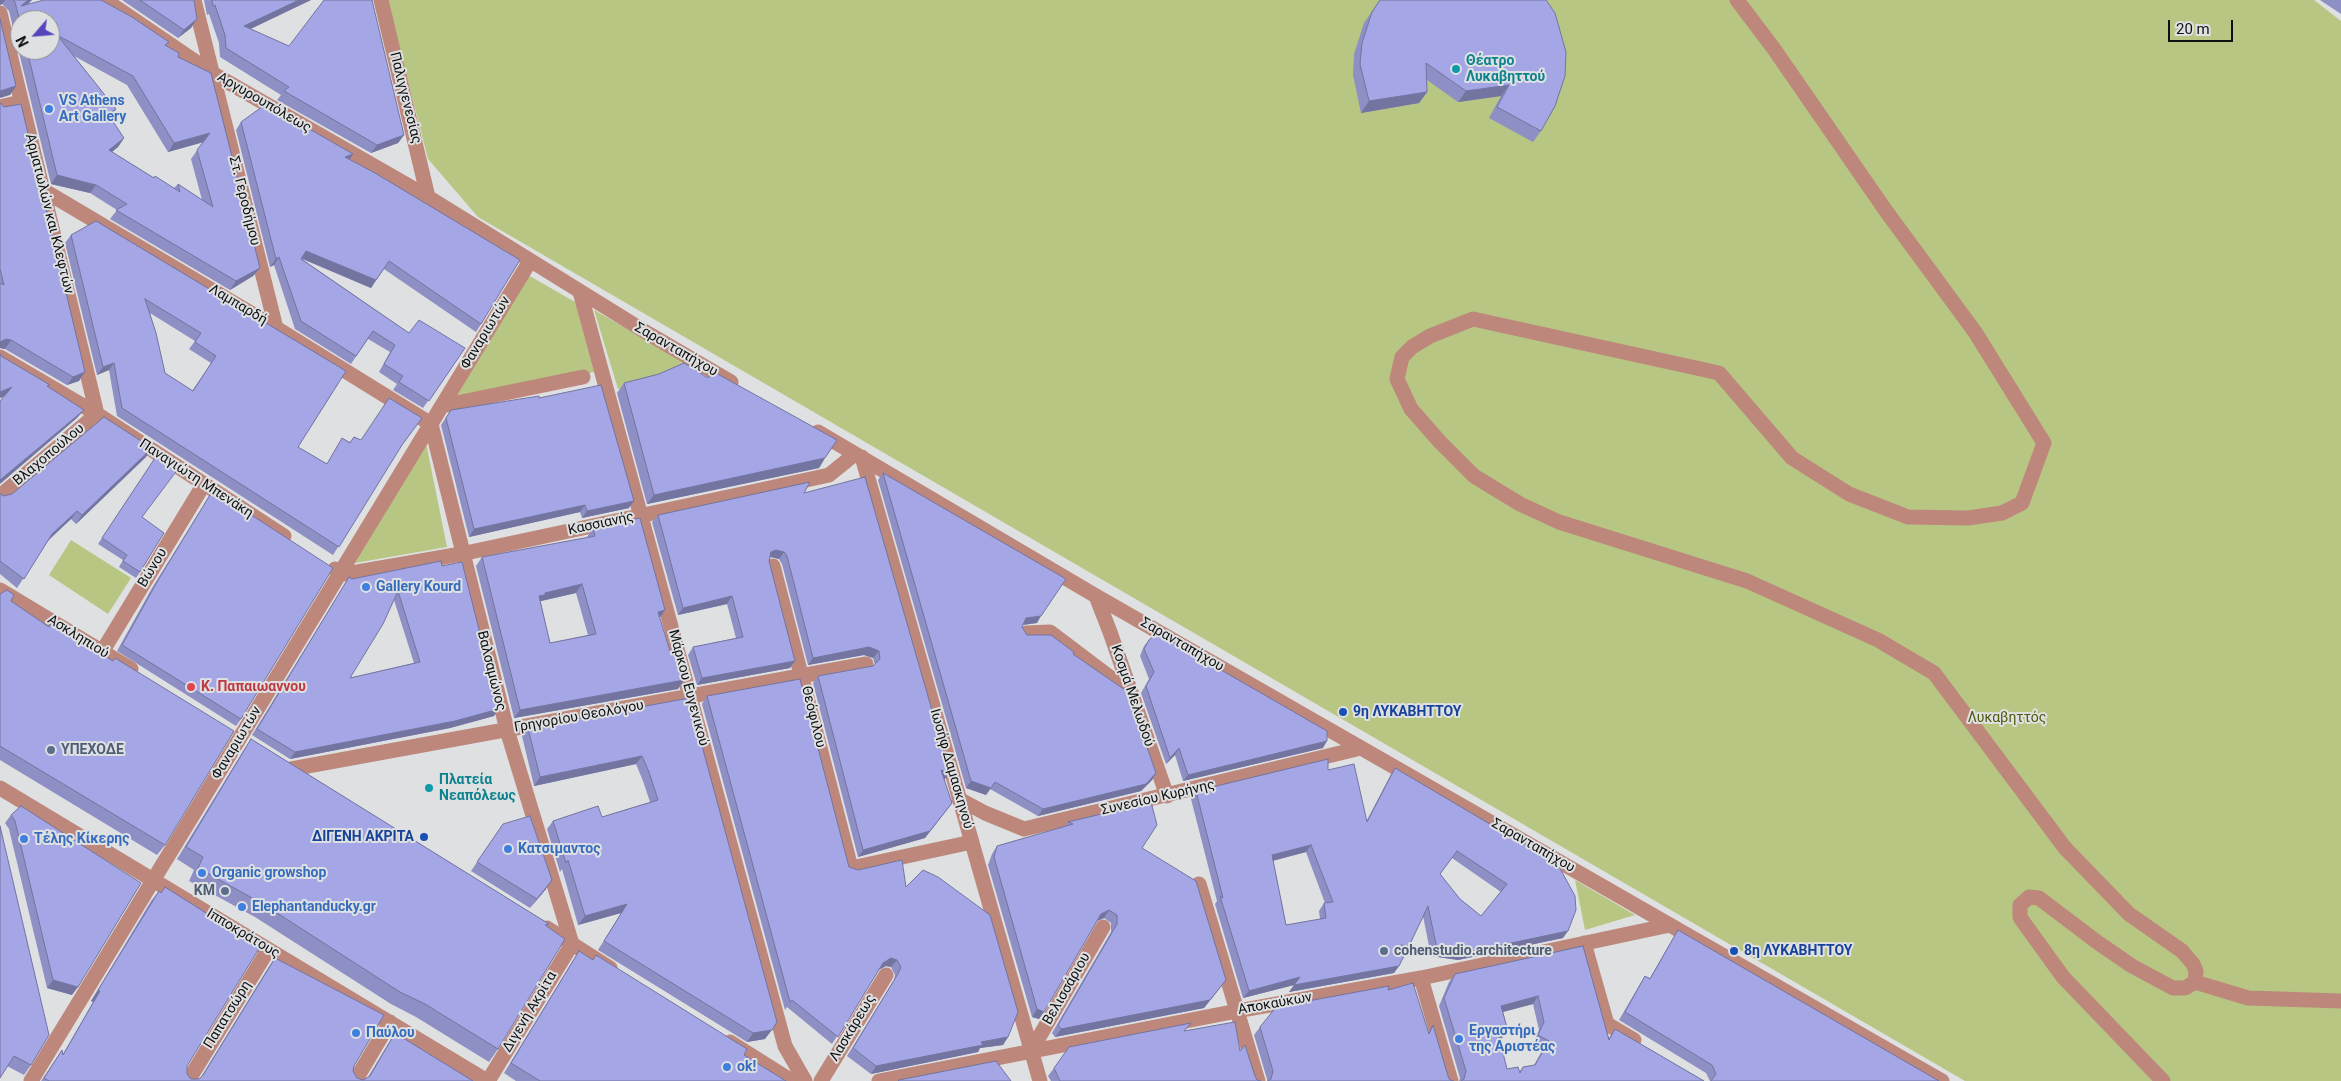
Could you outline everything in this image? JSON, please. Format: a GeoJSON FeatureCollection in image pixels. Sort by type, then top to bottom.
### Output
{"type":"FeatureCollection","features":[{"type":"Feature","properties":{"kind":"street","name":"Στ. Γεροδήμου"},"geometry":{"type":"LineString","coordinates":[[194,0],[276,328]]}},
{"type":"Feature","properties":{"kind":"street","name":"Παλιγγενεσίας"},"geometry":{"type":"LineString","coordinates":[[381,0],[428,197]]}},
{"type":"Feature","properties":{"kind":"street"},"geometry":{"type":"LineString","coordinates":[[1736,0],[1774,49],[1886,211],[1975,332],[2044,443],[2022,503],[2002,513],[1968,518],[1908,517],[1849,494],[1792,458],[1719,373],[1473,319],[1430,336],[1412,347],[1402,357],[1397,379],[1411,409],[1474,476],[1520,504],[1559,522],[1747,581],[1878,640],[1922,664],[1942,681],[2065,848],[2130,914],[2182,951],[2196,971],[2195,982]]}},
{"type":"Feature","properties":{"kind":"street","name":"Αργυρουπόλεως"},"geometry":{"type":"LineString","coordinates":[[107,1],[212,74],[428,197]]}},
{"type":"Feature","properties":{"kind":"street","name":"Αρματωλών και Κλεφτών"},"geometry":{"type":"LineString","coordinates":[[0,13],[97,414]]}},
{"type":"Feature","properties":{"kind":"street"},"geometry":{"type":"LineString","coordinates":[[0,107],[21,102]]}},
{"type":"Feature","properties":{"kind":"street","name":"Λαμπαρδή"},"geometry":{"type":"LineString","coordinates":[[43,190],[276,328],[431,424]]}},
{"type":"Feature","properties":{"kind":"street","name":"Σαρανταπήχου"},"geometry":{"type":"LineString","coordinates":[[428,197],[580,292],[744,389]]}},
{"type":"Feature","properties":{"kind":"street","name":"Φαναριωτών"},"geometry":{"type":"LineString","coordinates":[[31,1081],[530,261]]}},
{"type":"Feature","properties":{"kind":"street","name":"Μάρκου Ευγενικού"},"geometry":{"type":"LineString","coordinates":[[580,292],[785,1046],[805,1081]]}},
{"type":"Feature","properties":{"kind":"street","name":"Παναγιώτη Μπενάκη"},"geometry":{"type":"LineString","coordinates":[[0,356],[97,414],[300,547]]}},
{"type":"Feature","properties":{"kind":"street"},"geometry":{"type":"LineString","coordinates":[[442,406],[583,377]]}},
{"type":"Feature","properties":{"kind":"street","name":"Βλαχοπούλου"},"geometry":{"type":"LineString","coordinates":[[0,496],[97,414]]}},
{"type":"Feature","properties":{"kind":"street","name":"Βαλσαμώνος"},"geometry":{"type":"LineString","coordinates":[[431,424],[507,730],[572,944]]}},
{"type":"Feature","properties":{"kind":"street","name":"Σαρανταπήχου"},"geometry":{"type":"LineString","coordinates":[[804,424],[1096,596],[1942,1081]]}},
{"type":"Feature","properties":{"kind":"street","name":"Κασσιανής"},"geometry":{"type":"LineString","coordinates":[[340,573],[346,574],[462,554],[829,474],[859,456]]}},
{"type":"Feature","properties":{"kind":"street","name":"Ιωσήφ Δαμασκηνού"},"geometry":{"type":"LineString","coordinates":[[859,456],[1040,1081]]}},
{"type":"Feature","properties":{"kind":"street","name":"Βώνου"},"geometry":{"type":"LineString","coordinates":[[102,652],[204,484]]}},
{"type":"Feature","properties":{"kind":"street"},"geometry":{"type":"LineString","coordinates":[[324,562],[340,573]]}},
{"type":"Feature","properties":{"kind":"street","name":"Θεόφιλου"},"geometry":{"type":"LineString","coordinates":[[773,566],[803,676],[851,868],[972,842]]}},
{"type":"Feature","properties":{"kind":"street","name":"Ασκληπιού"},"geometry":{"type":"LineString","coordinates":[[0,590],[143,677]]}},
{"type":"Feature","properties":{"kind":"street","name":"Κοσμά Μελωδού"},"geometry":{"type":"LineString","coordinates":[[1096,596],[1167,796]]}},
{"type":"Feature","properties":{"kind":"street"},"geometry":{"type":"LineString","coordinates":[[1026,633],[1050,632],[1132,694]]}},
{"type":"Feature","properties":{"kind":"street","name":"Γρηγορίου Θεολόγου"},"geometry":{"type":"LineString","coordinates":[[292,769],[866,664]]}},
{"type":"Feature","properties":{"kind":"street","name":"Συνεσίου Κυρήνης"},"geometry":{"type":"LineString","coordinates":[[959,799],[985,813],[1024,829],[1362,748]]}},
{"type":"Feature","properties":{"kind":"street"},"geometry":{"type":"LineString","coordinates":[[276,760],[308,780]]}},
{"type":"Feature","properties":{"kind":"street","name":"Ιπποκράτους"},"geometry":{"type":"LineString","coordinates":[[0,788],[487,1081]]}},
{"type":"Feature","properties":{"kind":"street"},"geometry":{"type":"LineString","coordinates":[[1199,884],[1258,1081]]}},
{"type":"Feature","properties":{"kind":"street"},"geometry":{"type":"LineString","coordinates":[[2163,1081],[2063,977],[2020,917],[2020,905],[2028,897],[2039,898],[2097,942],[2164,984],[2179,989],[2195,982],[2248,998],[2341,1001]]}},
{"type":"Feature","properties":{"kind":"street"},"geometry":{"type":"LineString","coordinates":[[531,919],[622,975]]}},
{"type":"Feature","properties":{"kind":"street","name":"Αποκαύκων"},"geometry":{"type":"LineString","coordinates":[[879,1081],[1237,1011],[1421,978],[1670,925]]}},
{"type":"Feature","properties":{"kind":"street","name":"Βελισσάριου"},"geometry":{"type":"LineString","coordinates":[[1031,1051],[1102,927]]}},
{"type":"Feature","properties":{"kind":"street"},"geometry":{"type":"LineString","coordinates":[[1584,943],[1607,1024],[1646,1048]]}},
{"type":"Feature","properties":{"kind":"street","name":"Διγενή Ακρίτα"},"geometry":{"type":"LineString","coordinates":[[487,1081],[572,944]]}},
{"type":"Feature","properties":{"kind":"street","name":"Παπατσώρη"},"geometry":{"type":"LineString","coordinates":[[188,1081],[268,950]]}},
{"type":"Feature","properties":{"kind":"street","name":"Λασκάρεως"},"geometry":{"type":"LineString","coordinates":[[821,1081],[886,975]]}},
{"type":"Feature","properties":{"kind":"street"},"geometry":{"type":"LineString","coordinates":[[1421,978],[1451,1081]]}},
{"type":"Feature","properties":{"kind":"street"},"geometry":{"type":"LineString","coordinates":[[355,1081],[390,1022]]}},
{"type":"Feature","properties":{"kind":"street"},"geometry":{"type":"LineString","coordinates":[[47,1028],[52,1047]]}},
{"type":"Feature","properties":{"kind":"street"},"geometry":{"type":"LineString","coordinates":[[720,1036],[792,1081]]}},
{"type":"Feature","properties":{"kind":"green space","name":"Λυκαβηττός"},"geometry":{"type":"Polygon","coordinates":[[[387,0],[2314,0],[2341,21],[2341,1081],[1965,1081],[478,217],[428,159],[387,0]]]}},
{"type":"Feature","properties":{"kind":"green space"},"geometry":{"type":"Polygon","coordinates":[[[528,275],[575,302],[594,372],[451,400],[528,275]]]}},
{"type":"Feature","properties":{"kind":"green space"},"geometry":{"type":"Polygon","coordinates":[[[594,310],[694,367],[618,389],[594,310]]]}},
{"type":"Feature","properties":{"kind":"green space"},"geometry":{"type":"Polygon","coordinates":[[[426,443],[447,547],[355,563],[426,443]]]}},
{"type":"Feature","properties":{"kind":"green space"},"geometry":{"type":"Polygon","coordinates":[[[71,540],[131,578],[108,614],[49,575],[71,540]]]}},
{"type":"Feature","properties":{"kind":"green space"},"geometry":{"type":"Polygon","coordinates":[[[1575,880],[1635,915],[1585,930],[1575,880]]]}},
{"type":"Feature","properties":{"kind":"building"},"geometry":{"type":"Polygon","coordinates":[[[13,0],[28,0],[21,6],[44,0],[101,0],[132,17],[169,42],[165,45],[179,53],[178,57],[211,73],[260,268],[236,281],[116,210],[127,204],[96,185],[57,175],[29,60],[60,60],[60,39],[116,109],[108,114],[124,138],[109,150],[180,192],[178,184],[213,207],[197,150],[210,133],[174,143],[133,76],[60,37],[60,10],[17,10],[13,0]]]}},
{"type":"Feature","properties":{"kind":"building"},"geometry":{"type":"Polygon","coordinates":[[[140,0],[194,0],[197,19],[184,30],[140,0]]]}},
{"type":"Feature","properties":{"kind":"building"},"geometry":{"type":"Polygon","coordinates":[[[212,0],[299,0],[244,26],[289,46],[324,0],[372,0],[404,135],[377,145],[284,91],[289,87],[226,48],[225,35],[212,0]]]}},
{"type":"Feature","properties":{"kind":"building","name":"Θέατρο Λυκαβηττού"},"geometry":{"type":"Polygon","coordinates":[[[1380,0],[1546,0],[1555,13],[1566,52],[1565,76],[1555,106],[1541,131],[1497,107],[1509,85],[1466,91],[1426,63],[1427,92],[1369,101],[1360,64],[1362,43],[1372,12],[1380,0]]]}},
{"type":"Feature","properties":{"kind":"building"},"geometry":{"type":"Polygon","coordinates":[[[0,19],[16,86],[0,91],[0,19]]]}},
{"type":"Feature","properties":{"kind":"building"},"geometry":{"type":"Polygon","coordinates":[[[0,103],[4,107],[21,104],[85,372],[73,377],[11,340],[6,339],[0,342],[0,283],[4,285],[0,269],[0,103]]]}},
{"type":"Feature","properties":{"kind":"building"},"geometry":{"type":"Polygon","coordinates":[[[266,104],[353,154],[345,157],[520,260],[481,324],[389,261],[376,280],[306,251],[301,259],[409,333],[419,320],[465,348],[429,401],[399,382],[403,376],[384,364],[395,345],[373,331],[356,356],[301,321],[279,257],[276,259],[241,122],[266,104]]]}},
{"type":"Feature","properties":{"kind":"building"},"geometry":{"type":"Polygon","coordinates":[[[96,221],[346,371],[298,447],[327,464],[342,438],[350,443],[354,437],[361,440],[389,398],[422,418],[402,445],[339,547],[122,408],[114,363],[103,367],[71,235],[96,221]],[[145,299],[156,333],[165,373],[193,391],[216,356],[195,342],[201,333],[145,299]]]}},
{"type":"Feature","properties":{"kind":"building"},"geometry":{"type":"Polygon","coordinates":[[[0,354],[50,385],[47,386],[84,410],[0,480],[0,401],[12,387],[0,392],[0,354]]]}},
{"type":"Feature","properties":{"kind":"building"},"geometry":{"type":"Polygon","coordinates":[[[684,363],[708,378],[714,372],[837,440],[825,458],[654,495],[624,383],[659,374],[684,363]]]}},
{"type":"Feature","properties":{"kind":"building"},"geometry":{"type":"Polygon","coordinates":[[[601,385],[634,501],[587,511],[585,505],[474,529],[446,418],[451,410],[539,396],[539,398],[601,385]]]}},
{"type":"Feature","properties":{"kind":"building"},"geometry":{"type":"Polygon","coordinates":[[[104,417],[152,448],[82,515],[77,511],[52,534],[24,579],[0,561],[0,493],[3,496],[12,494],[104,417]]]}},
{"type":"Feature","properties":{"kind":"building"},"geometry":{"type":"Polygon","coordinates":[[[157,455],[178,469],[142,517],[164,533],[140,572],[123,561],[127,555],[102,538],[157,455]]]}},
{"type":"Feature","properties":{"kind":"building"},"geometry":{"type":"Polygon","coordinates":[[[883,473],[1066,579],[1041,616],[1026,618],[1022,627],[1027,635],[1051,635],[1074,652],[1073,654],[1128,692],[1156,773],[1146,784],[1043,809],[995,782],[991,788],[971,781],[883,473]]]}},
{"type":"Feature","properties":{"kind":"building"},"geometry":{"type":"Polygon","coordinates":[[[865,477],[950,773],[941,770],[952,803],[930,831],[863,850],[818,676],[873,666],[880,659],[879,651],[869,647],[813,658],[787,556],[784,552],[776,550],[771,552],[769,561],[795,661],[702,678],[693,647],[743,637],[732,596],[683,608],[658,515],[810,482],[804,493],[865,477]]]}},
{"type":"Feature","properties":{"kind":"building"},"geometry":{"type":"Polygon","coordinates":[[[213,490],[333,568],[241,719],[122,645],[157,582],[213,490]]]}},
{"type":"Feature","properties":{"kind":"building"},"geometry":{"type":"Polygon","coordinates":[[[640,518],[665,610],[658,612],[670,651],[676,650],[684,680],[520,710],[482,557],[595,536],[593,528],[640,518]],[[582,584],[539,596],[550,643],[596,634],[582,584]]]}},
{"type":"Feature","properties":{"kind":"building"},"geometry":{"type":"Polygon","coordinates":[[[441,561],[442,566],[462,562],[499,709],[455,721],[295,752],[257,729],[349,577],[352,579],[441,561]],[[398,591],[383,624],[350,678],[420,662],[398,591]]]}},
{"type":"Feature","properties":{"kind":"building"},"geometry":{"type":"Polygon","coordinates":[[[7,590],[14,595],[11,601],[49,627],[51,623],[113,661],[115,658],[234,731],[165,845],[0,746],[0,594],[7,590]]]}},
{"type":"Feature","properties":{"kind":"building"},"geometry":{"type":"Polygon","coordinates":[[[1157,633],[1327,731],[1327,741],[1188,775],[1179,748],[1170,758],[1146,686],[1154,672],[1144,649],[1149,640],[1157,633]]]}},
{"type":"Feature","properties":{"kind":"building"},"geometry":{"type":"Polygon","coordinates":[[[800,679],[849,867],[858,870],[902,860],[906,887],[923,870],[938,877],[990,915],[1018,1012],[1008,1037],[981,1042],[983,1045],[876,1066],[853,1048],[899,972],[901,967],[897,960],[891,958],[883,963],[838,1037],[792,1000],[790,1002],[707,696],[800,679]]]}},
{"type":"Feature","properties":{"kind":"building"},"geometry":{"type":"Polygon","coordinates":[[[689,698],[777,1022],[772,1030],[753,1033],[604,941],[627,904],[585,916],[568,860],[566,863],[553,821],[598,806],[602,817],[658,800],[649,772],[642,756],[540,777],[528,728],[689,698]]]}},
{"type":"Feature","properties":{"kind":"building"},"geometry":{"type":"Polygon","coordinates":[[[251,739],[549,924],[545,925],[565,939],[498,1049],[425,1004],[400,992],[263,904],[198,868],[203,857],[186,847],[251,739]]]}},
{"type":"Feature","properties":{"kind":"building"},"geometry":{"type":"Polygon","coordinates":[[[1328,759],[1328,770],[1354,764],[1367,822],[1395,768],[1556,861],[1575,896],[1576,910],[1568,931],[1464,953],[1437,949],[1428,906],[1409,946],[1401,945],[1404,956],[1399,966],[1294,985],[1300,977],[1249,991],[1220,896],[1223,898],[1196,791],[1328,759]],[[1311,845],[1272,855],[1286,925],[1326,918],[1324,903],[1333,902],[1311,845]],[[1457,851],[1440,874],[1460,899],[1481,916],[1507,884],[1457,851]]]}},
{"type":"Feature","properties":{"kind":"building"},"geometry":{"type":"Polygon","coordinates":[[[1151,802],[1157,825],[1142,848],[1196,881],[1226,980],[1210,1000],[1061,1029],[1058,1025],[1117,924],[1117,915],[1109,910],[1101,914],[1044,1012],[1037,1009],[994,857],[997,846],[1073,824],[1068,822],[1151,802]]]}},
{"type":"Feature","properties":{"kind":"building"},"geometry":{"type":"Polygon","coordinates":[[[21,806],[141,883],[78,987],[53,980],[15,821],[11,815],[21,806]]]}},
{"type":"Feature","properties":{"kind":"building","name":"Κατσιμαντος"},"geometry":{"type":"Polygon","coordinates":[[[530,816],[552,880],[537,899],[477,862],[503,824],[530,816]]]}},
{"type":"Feature","properties":{"kind":"building"},"geometry":{"type":"Polygon","coordinates":[[[0,826],[49,1035],[31,1065],[14,1056],[0,1078],[0,826]]]}},
{"type":"Feature","properties":{"kind":"building"},"geometry":{"type":"Polygon","coordinates":[[[165,887],[260,947],[187,1066],[187,1074],[191,1079],[199,1079],[203,1075],[275,958],[384,1015],[354,1066],[353,1071],[357,1078],[363,1080],[370,1076],[395,1033],[473,1081],[49,1081],[44,1078],[62,1050],[63,1055],[100,991],[98,990],[159,891],[161,893],[165,887]]]}},
{"type":"Feature","properties":{"kind":"building"},"geometry":{"type":"Polygon","coordinates":[[[1678,930],[1939,1081],[1711,1081],[1716,1074],[1712,1065],[1625,1012],[1645,976],[1650,979],[1678,930]]]}},
{"type":"Feature","properties":{"kind":"building"},"geometry":{"type":"Polygon","coordinates":[[[1583,946],[1609,1040],[1615,1029],[1704,1081],[1461,1081],[1464,1079],[1466,1071],[1444,998],[1455,974],[1583,946]],[[1538,996],[1501,1006],[1508,1031],[1498,1033],[1507,1069],[1518,1067],[1520,1073],[1523,1067],[1535,1065],[1549,1041],[1538,1035],[1544,1022],[1538,996]]]}},
{"type":"Feature","properties":{"kind":"building"},"geometry":{"type":"Polygon","coordinates":[[[579,951],[593,960],[596,955],[747,1049],[744,1055],[786,1081],[540,1081],[511,1063],[579,951]]]}},
{"type":"Feature","properties":{"kind":"building"},"geometry":{"type":"Polygon","coordinates":[[[1413,983],[1429,1034],[1433,1025],[1448,1076],[1450,1080],[1454,1081],[1268,1081],[1271,1079],[1273,1071],[1260,1027],[1276,1007],[1389,986],[1388,990],[1413,983]]]}},
{"type":"Feature","properties":{"kind":"building"},"geometry":{"type":"Polygon","coordinates":[[[1235,1022],[1240,1051],[1245,1045],[1255,1076],[1257,1080],[1261,1081],[1060,1081],[1054,1068],[1069,1047],[1191,1023],[1184,1031],[1235,1022]]]}},
{"type":"Feature","properties":{"kind":"building"},"geometry":{"type":"Polygon","coordinates":[[[996,1061],[1011,1081],[898,1081],[899,1080],[996,1061]]]}},
{"type":"Feature","properties":{"kind":"place","name":"Θέατρο Λυκαβηττού"},"geometry":{"type":"Point","coordinates":[1456,69]}},
{"type":"Feature","properties":{"kind":"place","name":"VS Athens Art Gallery"},"geometry":{"type":"Point","coordinates":[49,109]}},
{"type":"Feature","properties":{"kind":"place","name":"Gallery Kourd"},"geometry":{"type":"Point","coordinates":[366,587]}},
{"type":"Feature","properties":{"kind":"place","name":"Κ. Παπαιωαννου"},"geometry":{"type":"Point","coordinates":[191,687]}},
{"type":"Feature","properties":{"kind":"place","name":"9η ΛΥΚΑΒΗΤΤΟΥ"},"geometry":{"type":"Point","coordinates":[1343,712]}},
{"type":"Feature","properties":{"kind":"place","name":"ΥΠΕΧΟΔΕ"},"geometry":{"type":"Point","coordinates":[51,750]}},
{"type":"Feature","properties":{"kind":"place","name":"Πλατεία Νεαπόλεως"},"geometry":{"type":"Point","coordinates":[429,788]}},
{"type":"Feature","properties":{"kind":"place","name":"ΔΙΓΕΝΗ ΑΚΡΙΤΑ"},"geometry":{"type":"Point","coordinates":[424,837]}},
{"type":"Feature","properties":{"kind":"place","name":"Τέλης Κίκερης"},"geometry":{"type":"Point","coordinates":[24,839]}},
{"type":"Feature","properties":{"kind":"place","name":"Κατσιμαντος"},"geometry":{"type":"Point","coordinates":[508,849]}},
{"type":"Feature","properties":{"kind":"place","name":"Organic growshop"},"geometry":{"type":"Point","coordinates":[202,873]}},
{"type":"Feature","properties":{"kind":"place","name":"KM"},"geometry":{"type":"Point","coordinates":[225,891]}},
{"type":"Feature","properties":{"kind":"place","name":"Elephantanducky.gr"},"geometry":{"type":"Point","coordinates":[242,907]}},
{"type":"Feature","properties":{"kind":"place","name":"cohenstudio.architecture"},"geometry":{"type":"Point","coordinates":[1384,951]}},
{"type":"Feature","properties":{"kind":"place","name":"8η ΛΥΚΑΒΗΤΤΟΥ"},"geometry":{"type":"Point","coordinates":[1734,951]}},
{"type":"Feature","properties":{"kind":"place","name":"Παύλου"},"geometry":{"type":"Point","coordinates":[356,1033]}},
{"type":"Feature","properties":{"kind":"place","name":"Εργαστήρι της Αριστέας"},"geometry":{"type":"Point","coordinates":[1459,1039]}},
{"type":"Feature","properties":{"kind":"place","name":"ok!"},"geometry":{"type":"Point","coordinates":[727,1067]}}]}
